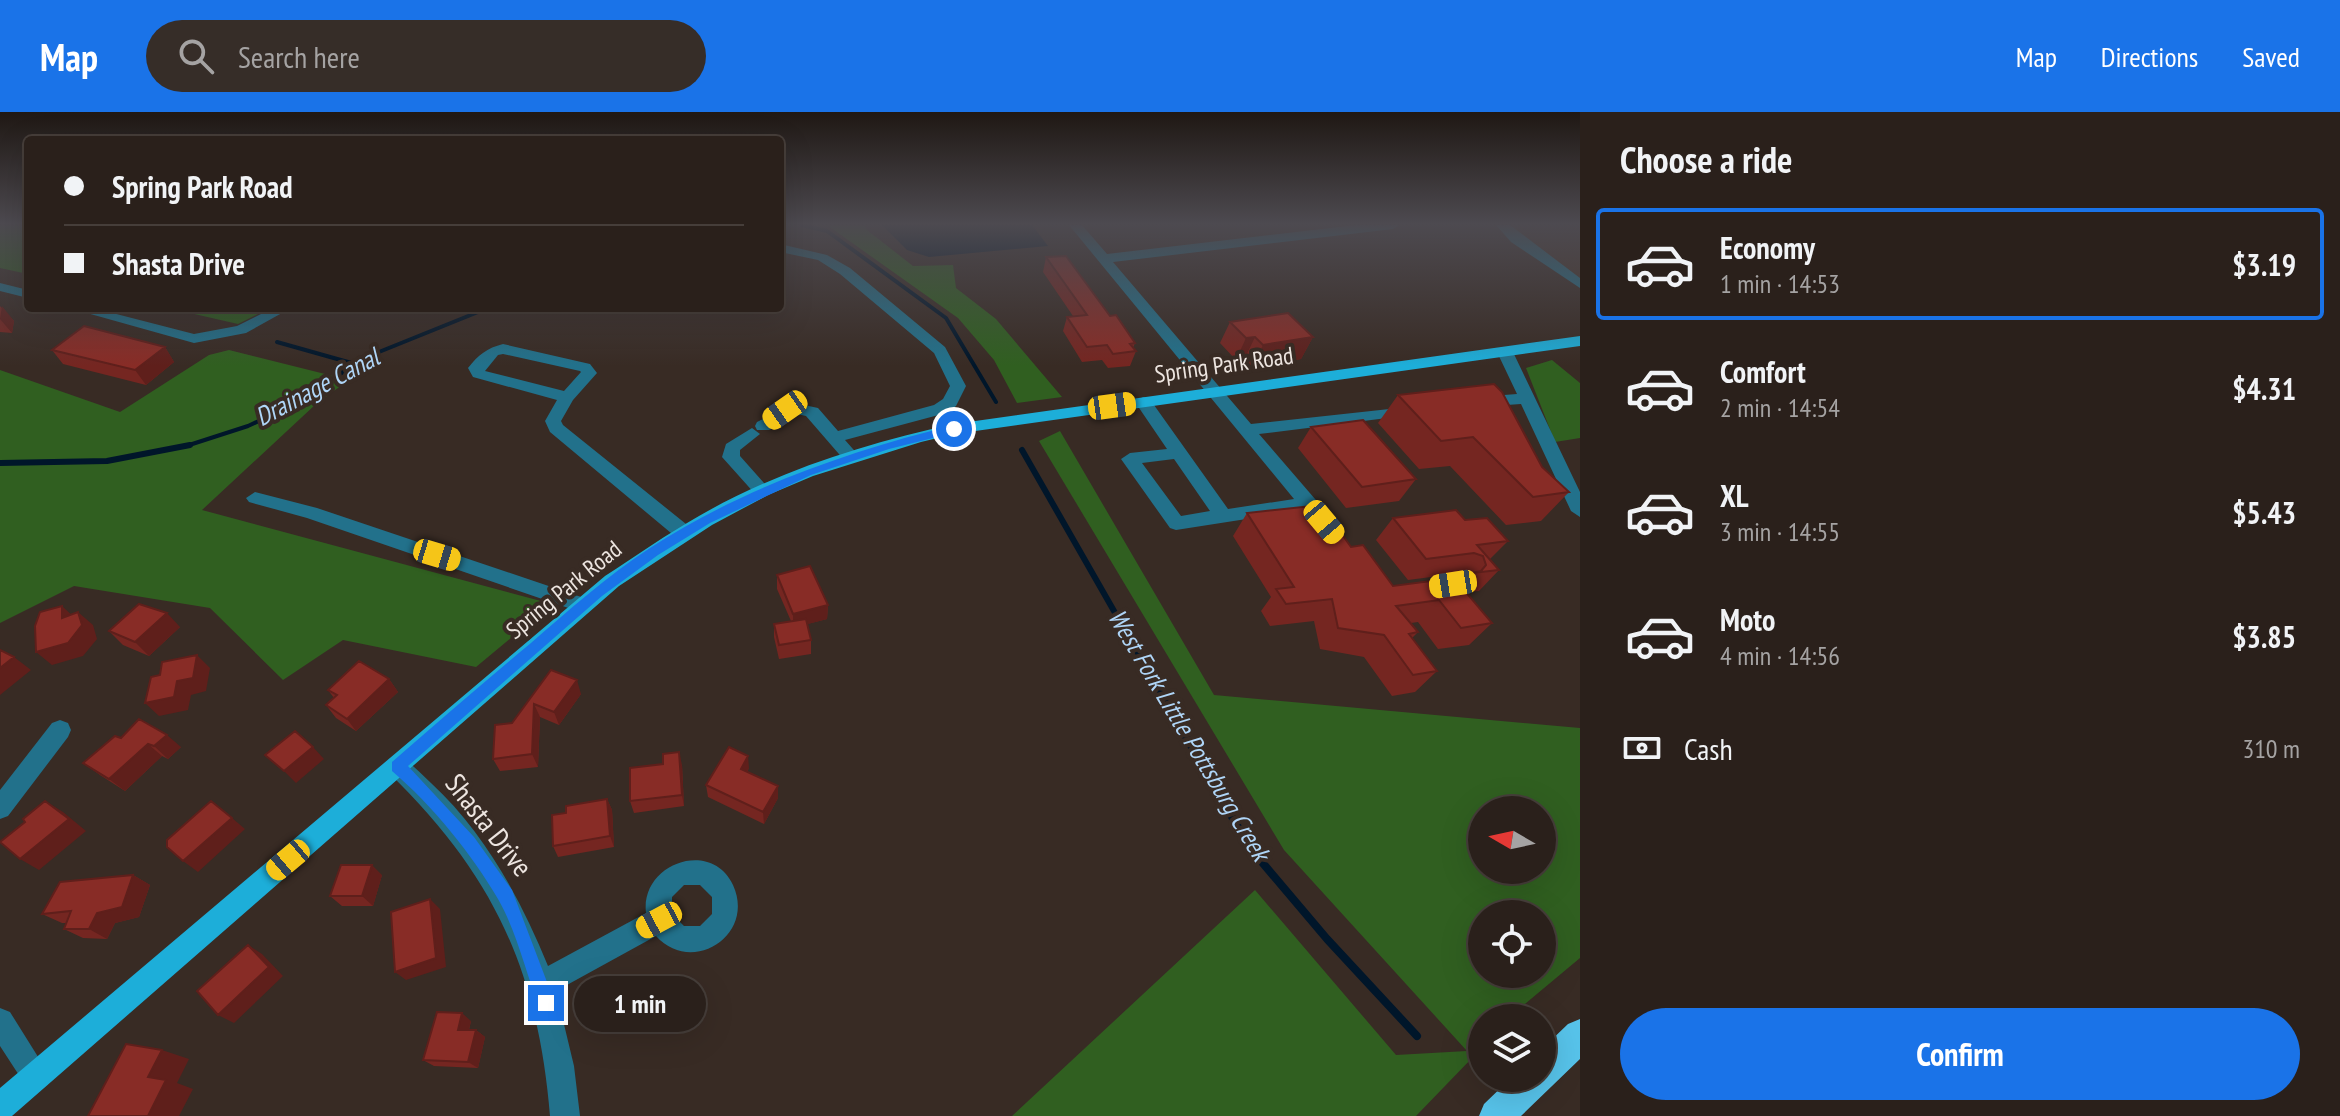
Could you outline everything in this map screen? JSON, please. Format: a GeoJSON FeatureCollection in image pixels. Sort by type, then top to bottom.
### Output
{"type":"FeatureCollection","features":[{"type":"Feature","properties":{"kind":"highway"},"geometry":{"type":"LineString","coordinates":[[1556,1059],[1580,1036]]}},
{"type":"Feature","properties":{"kind":"highway"},"geometry":{"type":"LineString","coordinates":[[1496,1116],[1521,1092]]}},
{"type":"Feature","properties":{"kind":"main road","name":"Spring Park Road"},"geometry":{"type":"LineString","coordinates":[[0,1107],[583,605],[622,574],[684,533],[762,491],[851,457],[954,429],[1580,341]]}},
{"type":"Feature","properties":{"kind":"street"},"geometry":{"type":"LineString","coordinates":[[835,437],[940,409],[950,402],[958,386],[954,370],[933,343],[892,314],[847,272]]}},
{"type":"Feature","properties":{"kind":"street"},"geometry":{"type":"LineString","coordinates":[[1113,272],[1335,536]]}},
{"type":"Feature","properties":{"kind":"street"},"geometry":{"type":"LineString","coordinates":[[1563,272],[1580,284]]}},
{"type":"Feature","properties":{"kind":"street"},"geometry":{"type":"LineString","coordinates":[[0,287],[24,291]]}},
{"type":"Feature","properties":{"kind":"street"},"geometry":{"type":"LineString","coordinates":[[91,312],[194,339],[241,330],[276,312]]}},
{"type":"Feature","properties":{"kind":"street"},"geometry":{"type":"LineString","coordinates":[[567,397],[479,374],[476,368],[493,351],[503,349],[585,367],[589,373],[567,397],[553,421],[556,428],[684,533]]}},
{"type":"Feature","properties":{"kind":"street"},"geometry":{"type":"LineString","coordinates":[[1505,352],[1578,501]]}},
{"type":"Feature","properties":{"kind":"street"},"geometry":{"type":"LineString","coordinates":[[1458,405],[1527,398]]}},
{"type":"Feature","properties":{"kind":"street"},"geometry":{"type":"LineString","coordinates":[[1143,402],[1223,516]]}},
{"type":"Feature","properties":{"kind":"street"},"geometry":{"type":"LineString","coordinates":[[762,491],[731,457],[732,448],[795,408],[812,412],[851,457]]}},
{"type":"Feature","properties":{"kind":"street"},"geometry":{"type":"LineString","coordinates":[[1248,430],[1428,408]]}},
{"type":"Feature","properties":{"kind":"street"},"geometry":{"type":"LineString","coordinates":[[1174,448],[1130,459],[1176,523],[1308,503]]}},
{"type":"Feature","properties":{"kind":"street"},"geometry":{"type":"LineString","coordinates":[[255,498],[311,513],[583,605]]}},
{"type":"Feature","properties":{"kind":"street"},"geometry":{"type":"LineString","coordinates":[[0,808],[60,730]]}},
{"type":"Feature","properties":{"kind":"street","name":"Shasta Drive"},"geometry":{"type":"LineString","coordinates":[[397,766],[468,843],[506,896],[542,984],[565,1116]]}},
{"type":"Feature","properties":{"kind":"street"},"geometry":{"type":"LineString","coordinates":[[542,984],[659,920]]}},
{"type":"Feature","properties":{"kind":"street"},"geometry":{"type":"LineString","coordinates":[[0,1022],[36,1076]]}},
{"type":"Feature","properties":{"kind":"street"},"geometry":{"type":"LineString","coordinates":[[0,1107],[5,1116]]}},
{"type":"Feature","properties":{"kind":"shaded area"},"geometry":{"type":"Polygon","coordinates":[[[1569,272],[1580,272],[1580,281],[1569,272]]]}},
{"type":"Feature","properties":{"kind":"green space"},"geometry":{"type":"Polygon","coordinates":[[[893,272],[954,272],[956,288],[996,319],[1062,397],[1017,403],[994,360],[958,318],[893,272]]]}},
{"type":"Feature","properties":{"kind":"green space"},"geometry":{"type":"Polygon","coordinates":[[[186,312],[262,312],[238,324],[186,312]]]}},
{"type":"Feature","properties":{"kind":"green space"},"geometry":{"type":"Polygon","coordinates":[[[229,350],[349,380],[316,404],[202,510],[552,604],[476,667],[343,640],[283,680],[210,608],[74,586],[0,623],[0,370],[120,412],[209,355],[229,350]]]}},
{"type":"Feature","properties":{"kind":"green space"},"geometry":{"type":"Polygon","coordinates":[[[1552,360],[1580,383],[1580,438],[1555,442],[1526,368],[1552,360]]]}},
{"type":"Feature","properties":{"kind":"green space"},"geometry":{"type":"Polygon","coordinates":[[[1060,431],[1214,695],[1580,728],[1580,958],[1556,978],[1556,900],[1468,900],[1468,988],[1544,988],[1525,1004],[1468,1004],[1468,1062],[1416,1116],[1012,1116],[1255,890],[1396,1055],[1467,1051],[1284,850],[1039,441],[1060,431]]]}},
{"type":"Feature","properties":{"kind":"building"},"geometry":{"type":"Polygon","coordinates":[[[1056,272],[1078,272],[1110,316],[1116,315],[1135,343],[1130,344],[1136,351],[1113,354],[1107,345],[1087,347],[1067,317],[1087,315],[1056,272]]]}},
{"type":"Feature","properties":{"kind":"building"},"geometry":{"type":"Polygon","coordinates":[[[1288,313],[1313,337],[1263,345],[1255,337],[1246,338],[1230,322],[1288,313]]]}},
{"type":"Feature","properties":{"kind":"building"},"geometry":{"type":"Polygon","coordinates":[[[84,326],[165,347],[135,370],[52,350],[84,326]]]}},
{"type":"Feature","properties":{"kind":"building"},"geometry":{"type":"Polygon","coordinates":[[[1494,384],[1502,392],[1542,467],[1569,492],[1533,497],[1473,437],[1441,441],[1398,395],[1494,384]]]}},
{"type":"Feature","properties":{"kind":"building"},"geometry":{"type":"Polygon","coordinates":[[[1363,420],[1416,479],[1362,487],[1311,427],[1363,420]]]}},
{"type":"Feature","properties":{"kind":"building"},"geometry":{"type":"Polygon","coordinates":[[[1321,505],[1351,547],[1363,545],[1393,586],[1454,578],[1492,623],[1461,628],[1439,600],[1396,606],[1418,632],[1409,634],[1437,671],[1413,675],[1384,635],[1338,628],[1332,599],[1286,604],[1276,589],[1294,587],[1247,513],[1321,505]]]}},
{"type":"Feature","properties":{"kind":"building"},"geometry":{"type":"Polygon","coordinates":[[[1456,510],[1465,520],[1487,518],[1508,541],[1477,545],[1499,570],[1472,573],[1481,571],[1486,565],[1483,556],[1474,553],[1426,559],[1393,518],[1456,510]]]}},
{"type":"Feature","properties":{"kind":"building"},"geometry":{"type":"Polygon","coordinates":[[[810,566],[828,605],[793,614],[777,575],[810,566]]]}},
{"type":"Feature","properties":{"kind":"building"},"geometry":{"type":"Polygon","coordinates":[[[139,604],[167,613],[135,642],[109,631],[139,604]]]}},
{"type":"Feature","properties":{"kind":"building"},"geometry":{"type":"Polygon","coordinates":[[[62,606],[62,618],[78,612],[82,625],[68,643],[36,652],[35,626],[40,612],[62,606]]]}},
{"type":"Feature","properties":{"kind":"building"},"geometry":{"type":"Polygon","coordinates":[[[806,619],[811,640],[779,645],[774,624],[806,619]]]}},
{"type":"Feature","properties":{"kind":"building"},"geometry":{"type":"Polygon","coordinates":[[[0,650],[14,657],[0,668],[0,650]]]}},
{"type":"Feature","properties":{"kind":"building"},"geometry":{"type":"Polygon","coordinates":[[[197,655],[193,678],[177,681],[174,697],[145,703],[151,677],[160,675],[162,662],[197,655]]]}},
{"type":"Feature","properties":{"kind":"building"},"geometry":{"type":"Polygon","coordinates":[[[359,661],[389,679],[347,719],[326,705],[337,695],[328,690],[359,661]]]}},
{"type":"Feature","properties":{"kind":"building"},"geometry":{"type":"Polygon","coordinates":[[[551,670],[577,680],[554,712],[534,704],[532,754],[493,759],[495,725],[512,723],[551,670]]]}},
{"type":"Feature","properties":{"kind":"building"},"geometry":{"type":"Polygon","coordinates":[[[139,719],[167,735],[154,746],[148,744],[109,779],[83,763],[115,736],[121,738],[139,719]]]}},
{"type":"Feature","properties":{"kind":"building"},"geometry":{"type":"Polygon","coordinates":[[[295,731],[313,747],[284,771],[265,755],[295,731]]]}},
{"type":"Feature","properties":{"kind":"building"},"geometry":{"type":"Polygon","coordinates":[[[729,747],[748,756],[741,769],[778,786],[763,812],[706,785],[729,747]]]}},
{"type":"Feature","properties":{"kind":"building"},"geometry":{"type":"Polygon","coordinates":[[[679,752],[682,795],[630,801],[630,768],[663,764],[663,754],[679,752]]]}},
{"type":"Feature","properties":{"kind":"building"},"geometry":{"type":"Polygon","coordinates":[[[607,799],[610,836],[553,846],[552,815],[566,813],[566,806],[607,799]]]}},
{"type":"Feature","properties":{"kind":"building"},"geometry":{"type":"Polygon","coordinates":[[[45,801],[69,819],[20,859],[0,842],[45,801]]]}},
{"type":"Feature","properties":{"kind":"building"},"geometry":{"type":"Polygon","coordinates":[[[211,801],[232,818],[183,861],[167,847],[167,840],[211,801]]]}},
{"type":"Feature","properties":{"kind":"building"},"geometry":{"type":"Polygon","coordinates":[[[341,865],[372,865],[362,896],[330,896],[341,865]]]}},
{"type":"Feature","properties":{"kind":"building"},"geometry":{"type":"Polygon","coordinates":[[[133,875],[122,907],[97,913],[89,929],[64,929],[71,911],[42,914],[60,882],[133,875]]]}},
{"type":"Feature","properties":{"kind":"building"},"geometry":{"type":"Polygon","coordinates":[[[430,899],[436,958],[395,972],[391,912],[430,899]]]}},
{"type":"Feature","properties":{"kind":"building"},"geometry":{"type":"Polygon","coordinates":[[[248,945],[269,967],[218,1015],[197,991],[248,945]]]}},
{"type":"Feature","properties":{"kind":"building"},"geometry":{"type":"Polygon","coordinates":[[[437,1012],[462,1013],[458,1030],[476,1030],[468,1062],[423,1060],[437,1012]]]}},
{"type":"Feature","properties":{"kind":"building"},"geometry":{"type":"Polygon","coordinates":[[[126,1044],[162,1050],[148,1077],[166,1080],[148,1116],[88,1116],[126,1044]]]}},
{"type":"Feature","properties":{"kind":"waterway","name":"West Fork Little Pottsburg Creek"},"geometry":{"type":"LineString","coordinates":[[883,272],[946,318],[996,402]]}},
{"type":"Feature","properties":{"kind":"waterway","name":"Drainage Canal"},"geometry":{"type":"LineString","coordinates":[[188,445],[248,426],[280,411],[369,356],[478,312]]}},
{"type":"Feature","properties":{"kind":"waterway"},"geometry":{"type":"LineString","coordinates":[[277,342],[355,364]]}},
{"type":"Feature","properties":{"kind":"waterway","name":"Drainage Canal"},"geometry":{"type":"LineString","coordinates":[[0,463],[107,461],[188,445]]}},
{"type":"Feature","properties":{"kind":"waterway","name":"Drainage Canal"},"geometry":{"type":"LineString","coordinates":[[183,447],[188,445]]}},
{"type":"Feature","properties":{"kind":"waterway","name":"West Fork Little Pottsburg Creek"},"geometry":{"type":"LineString","coordinates":[[1022,450],[1186,737]]}},
{"type":"Feature","properties":{"kind":"waterway","name":"West Fork Little Pottsburg Creek"},"geometry":{"type":"LineString","coordinates":[[1185,735],[1250,848],[1327,939],[1417,1036]]}},
{"type":"Feature","properties":{"kind":"route"},"geometry":{"type":"LineString","coordinates":[[546,1003],[542,984],[506,896],[468,843],[397,766],[597,593],[653,552],[706,520],[807,472],[886,446],[954,429]]}}]}
